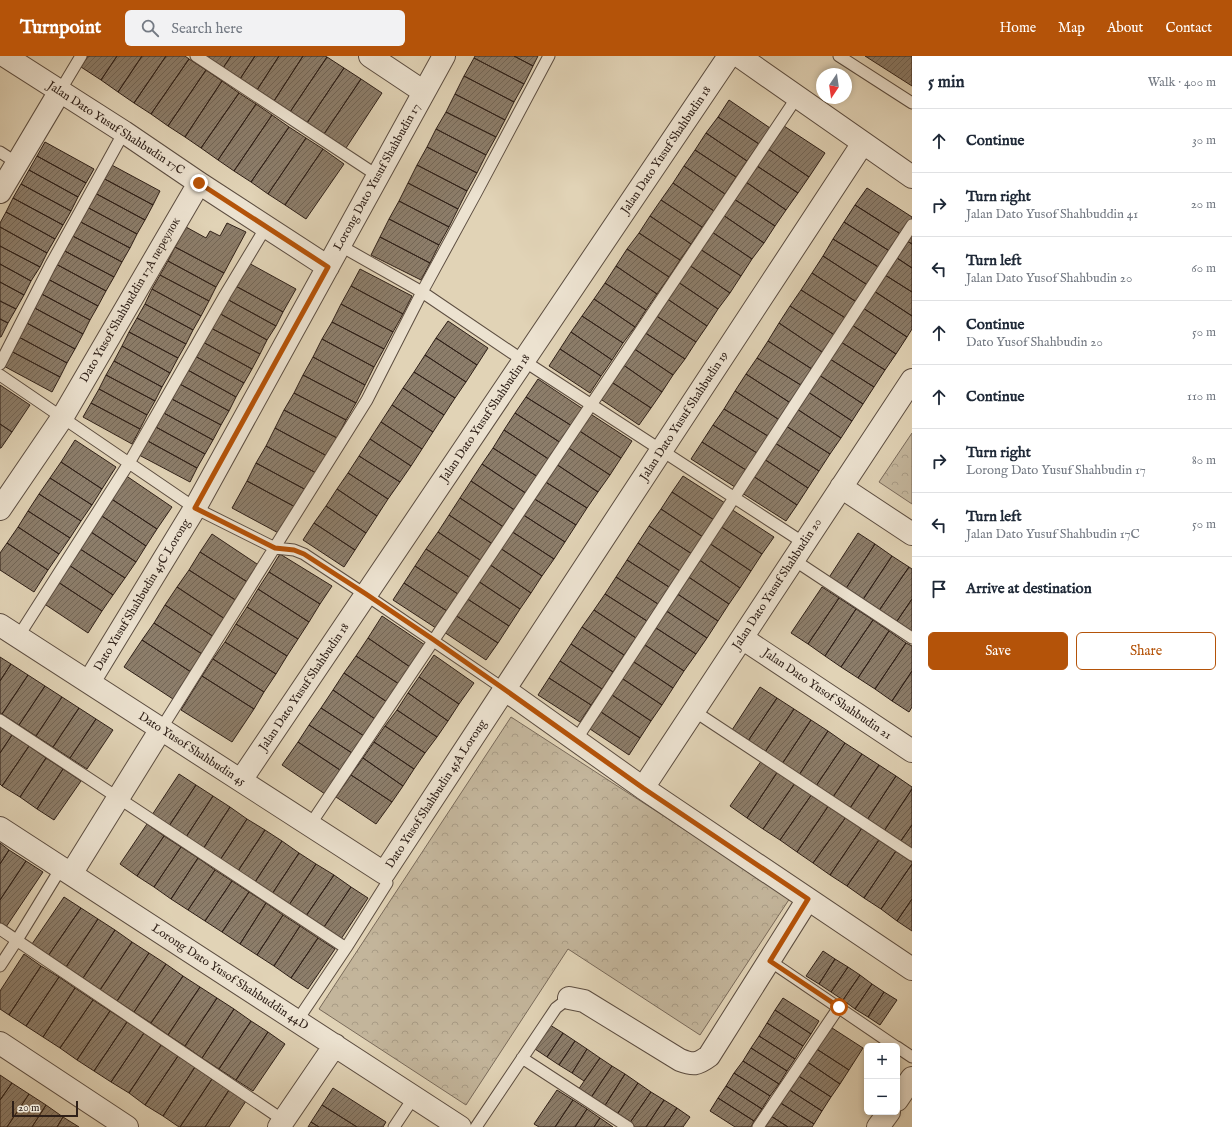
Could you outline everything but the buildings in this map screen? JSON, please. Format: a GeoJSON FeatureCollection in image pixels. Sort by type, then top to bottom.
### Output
{"type":"FeatureCollection","features":[{"type":"Feature","properties":{"kind":"street","name":"Jalan Dato Yusuf Shahbudin 17C"},"geometry":{"type":"LineString","coordinates":[[5,56],[124,132],[328,267]]}},
{"type":"Feature","properties":{"kind":"street"},"geometry":{"type":"LineString","coordinates":[[370,56],[424,92]]}},
{"type":"Feature","properties":{"kind":"street","name":"Lorong Dato Yusuf Shahbudin 17"},"geometry":{"type":"LineString","coordinates":[[195,508],[444,56]]}},
{"type":"Feature","properties":{"kind":"street","name":"Jalan Dato Yusuf Shahbudin 18"},"geometry":{"type":"LineString","coordinates":[[241,780],[729,56]]}},
{"type":"Feature","properties":{"kind":"street"},"geometry":{"type":"LineString","coordinates":[[739,56],[912,177]]}},
{"type":"Feature","properties":{"kind":"street"},"geometry":{"type":"LineString","coordinates":[[0,192],[9,157],[60,91]]}},
{"type":"Feature","properties":{"kind":"street","name":"Jalan Dato Yusuf Shahbudin 19"},"geometry":{"type":"LineString","coordinates":[[504,689],[863,143]]}},
{"type":"Feature","properties":{"kind":"street","name":"Dato Yusof Shahbuddin 17A переулок"},"geometry":{"type":"LineString","coordinates":[[0,509],[62,418],[199,183]]}},
{"type":"Feature","properties":{"kind":"street","name":"Jalan Dato Yusuf Shahbudin 20"},"geometry":{"type":"LineString","coordinates":[[643,788],[912,380]]}},
{"type":"Feature","properties":{"kind":"street"},"geometry":{"type":"LineString","coordinates":[[841,487],[912,534]]}},
{"type":"Feature","properties":{"kind":"street","name":"Dato Yusuf Shahbudin 45C Lorong"},"geometry":{"type":"LineString","coordinates":[[89,682],[195,508]]}},
{"type":"Feature","properties":{"kind":"street","name":"Dato Yusof Shahbudin 45"},"geometry":{"type":"LineString","coordinates":[[9,631],[384,873]]}},
{"type":"Feature","properties":{"kind":"street","name":"Jalan Dato Yusof Shahbudin 21"},"geometry":{"type":"LineString","coordinates":[[742,638],[912,751]]}},
{"type":"Feature","properties":{"kind":"street"},"geometry":{"type":"LineString","coordinates":[[504,689],[643,788],[912,969]]}},
{"type":"Feature","properties":{"kind":"street","name":"Dato Yusof Shahbudin 45A Lorong"},"geometry":{"type":"LineString","coordinates":[[384,873],[504,689]]}},
{"type":"Feature","properties":{"kind":"street"},"geometry":{"type":"LineString","coordinates":[[66,871],[119,798],[161,729]]}},
{"type":"Feature","properties":{"kind":"street","name":"Lorong Dato Yusof Shahbuddin 44D"},"geometry":{"type":"LineString","coordinates":[[0,828],[460,1127]]}},
{"type":"Feature","properties":{"kind":"street"},"geometry":{"type":"LineString","coordinates":[[570,998],[584,1001],[680,1060],[690,1064],[701,1062],[709,1056],[808,899]]}},
{"type":"Feature","properties":{"kind":"street"},"geometry":{"type":"LineString","coordinates":[[0,1042],[127,1127]]}},
{"type":"Feature","properties":{"kind":"street"},"geometry":{"type":"LineString","coordinates":[[281,1124],[335,1045]]}},
{"type":"Feature","properties":{"kind":"street"},"geometry":{"type":"LineString","coordinates":[[900,1096],[912,1078]]}},
{"type":"Feature","properties":{"kind":"lane"},"geometry":{"type":"LineString","coordinates":[[60,91],[81,56]]}},
{"type":"Feature","properties":{"kind":"lane"},"geometry":{"type":"LineString","coordinates":[[196,56],[378,176]]}},
{"type":"Feature","properties":{"kind":"lane"},"geometry":{"type":"LineString","coordinates":[[161,729],[367,400],[422,292],[548,56]]}},
{"type":"Feature","properties":{"kind":"lane"},"geometry":{"type":"LineString","coordinates":[[839,56],[912,103]]}},
{"type":"Feature","properties":{"kind":"lane"},"geometry":{"type":"LineString","coordinates":[[310,825],[797,96]]}},
{"type":"Feature","properties":{"kind":"lane"},"geometry":{"type":"LineString","coordinates":[[0,364],[50,266],[124,132]]}},
{"type":"Feature","properties":{"kind":"lane"},"geometry":{"type":"LineString","coordinates":[[576,740],[912,225]]}},
{"type":"Feature","properties":{"kind":"lane"},"geometry":{"type":"LineString","coordinates":[[9,631],[129,463],[221,302],[266,227]]}},
{"type":"Feature","properties":{"kind":"lane"},"geometry":{"type":"LineString","coordinates":[[339,246],[422,292],[524,361],[734,498],[799,552],[912,638]]}},
{"type":"Feature","properties":{"kind":"lane"},"geometry":{"type":"LineString","coordinates":[[0,375],[195,508],[275,548],[294,550],[304,554],[366,594],[504,689]]}},
{"type":"Feature","properties":{"kind":"lane"},"geometry":{"type":"LineString","coordinates":[[694,711],[912,855]]}},
{"type":"Feature","properties":{"kind":"lane"},"geometry":{"type":"LineString","coordinates":[[0,720],[346,948]]}},
{"type":"Feature","properties":{"kind":"lane"},"geometry":{"type":"LineString","coordinates":[[0,966],[66,871]]}},
{"type":"Feature","properties":{"kind":"lane","name":"Dato Yusof Shahbudin 45A Lorong"},"geometry":{"type":"LineString","coordinates":[[297,1021],[387,883],[384,873]]}},
{"type":"Feature","properties":{"kind":"lane"},"geometry":{"type":"LineString","coordinates":[[0,929],[281,1124]]}},
{"type":"Feature","properties":{"kind":"lane"},"geometry":{"type":"LineString","coordinates":[[770,961],[890,1043]]}},
{"type":"Feature","properties":{"kind":"lane"},"geometry":{"type":"LineString","coordinates":[[476,1127],[556,1008],[570,998]]}},
{"type":"Feature","properties":{"kind":"lane"},"geometry":{"type":"LineString","coordinates":[[758,1127],[839,1007]]}},
{"type":"Feature","properties":{"kind":"lane"},"geometry":{"type":"LineString","coordinates":[[900,1050],[912,1057]]}},
{"type":"Feature","properties":{"kind":"lane"},"geometry":{"type":"LineString","coordinates":[[522,1058],[628,1127]]}},
{"type":"Feature","properties":{"kind":"lane"},"geometry":{"type":"LineString","coordinates":[[394,1127],[414,1097]]}},
{"type":"Feature","properties":{"kind":"green space"},"geometry":{"type":"Polygon","coordinates":[[[912,433],[912,504],[879,482],[912,433]]]}},
{"type":"Feature","properties":{"kind":"green space"},"geometry":{"type":"Polygon","coordinates":[[[511,717],[790,898],[700,1035],[568,949],[466,1105],[319,1009],[511,717]]]}},
{"type":"Feature","properties":{"kind":"route"},"geometry":{"type":"LineString","coordinates":[[199,183],[328,267],[195,508],[275,548],[294,550],[304,554],[434,640],[643,788],[808,899],[770,961],[839,1007]]}}]}
